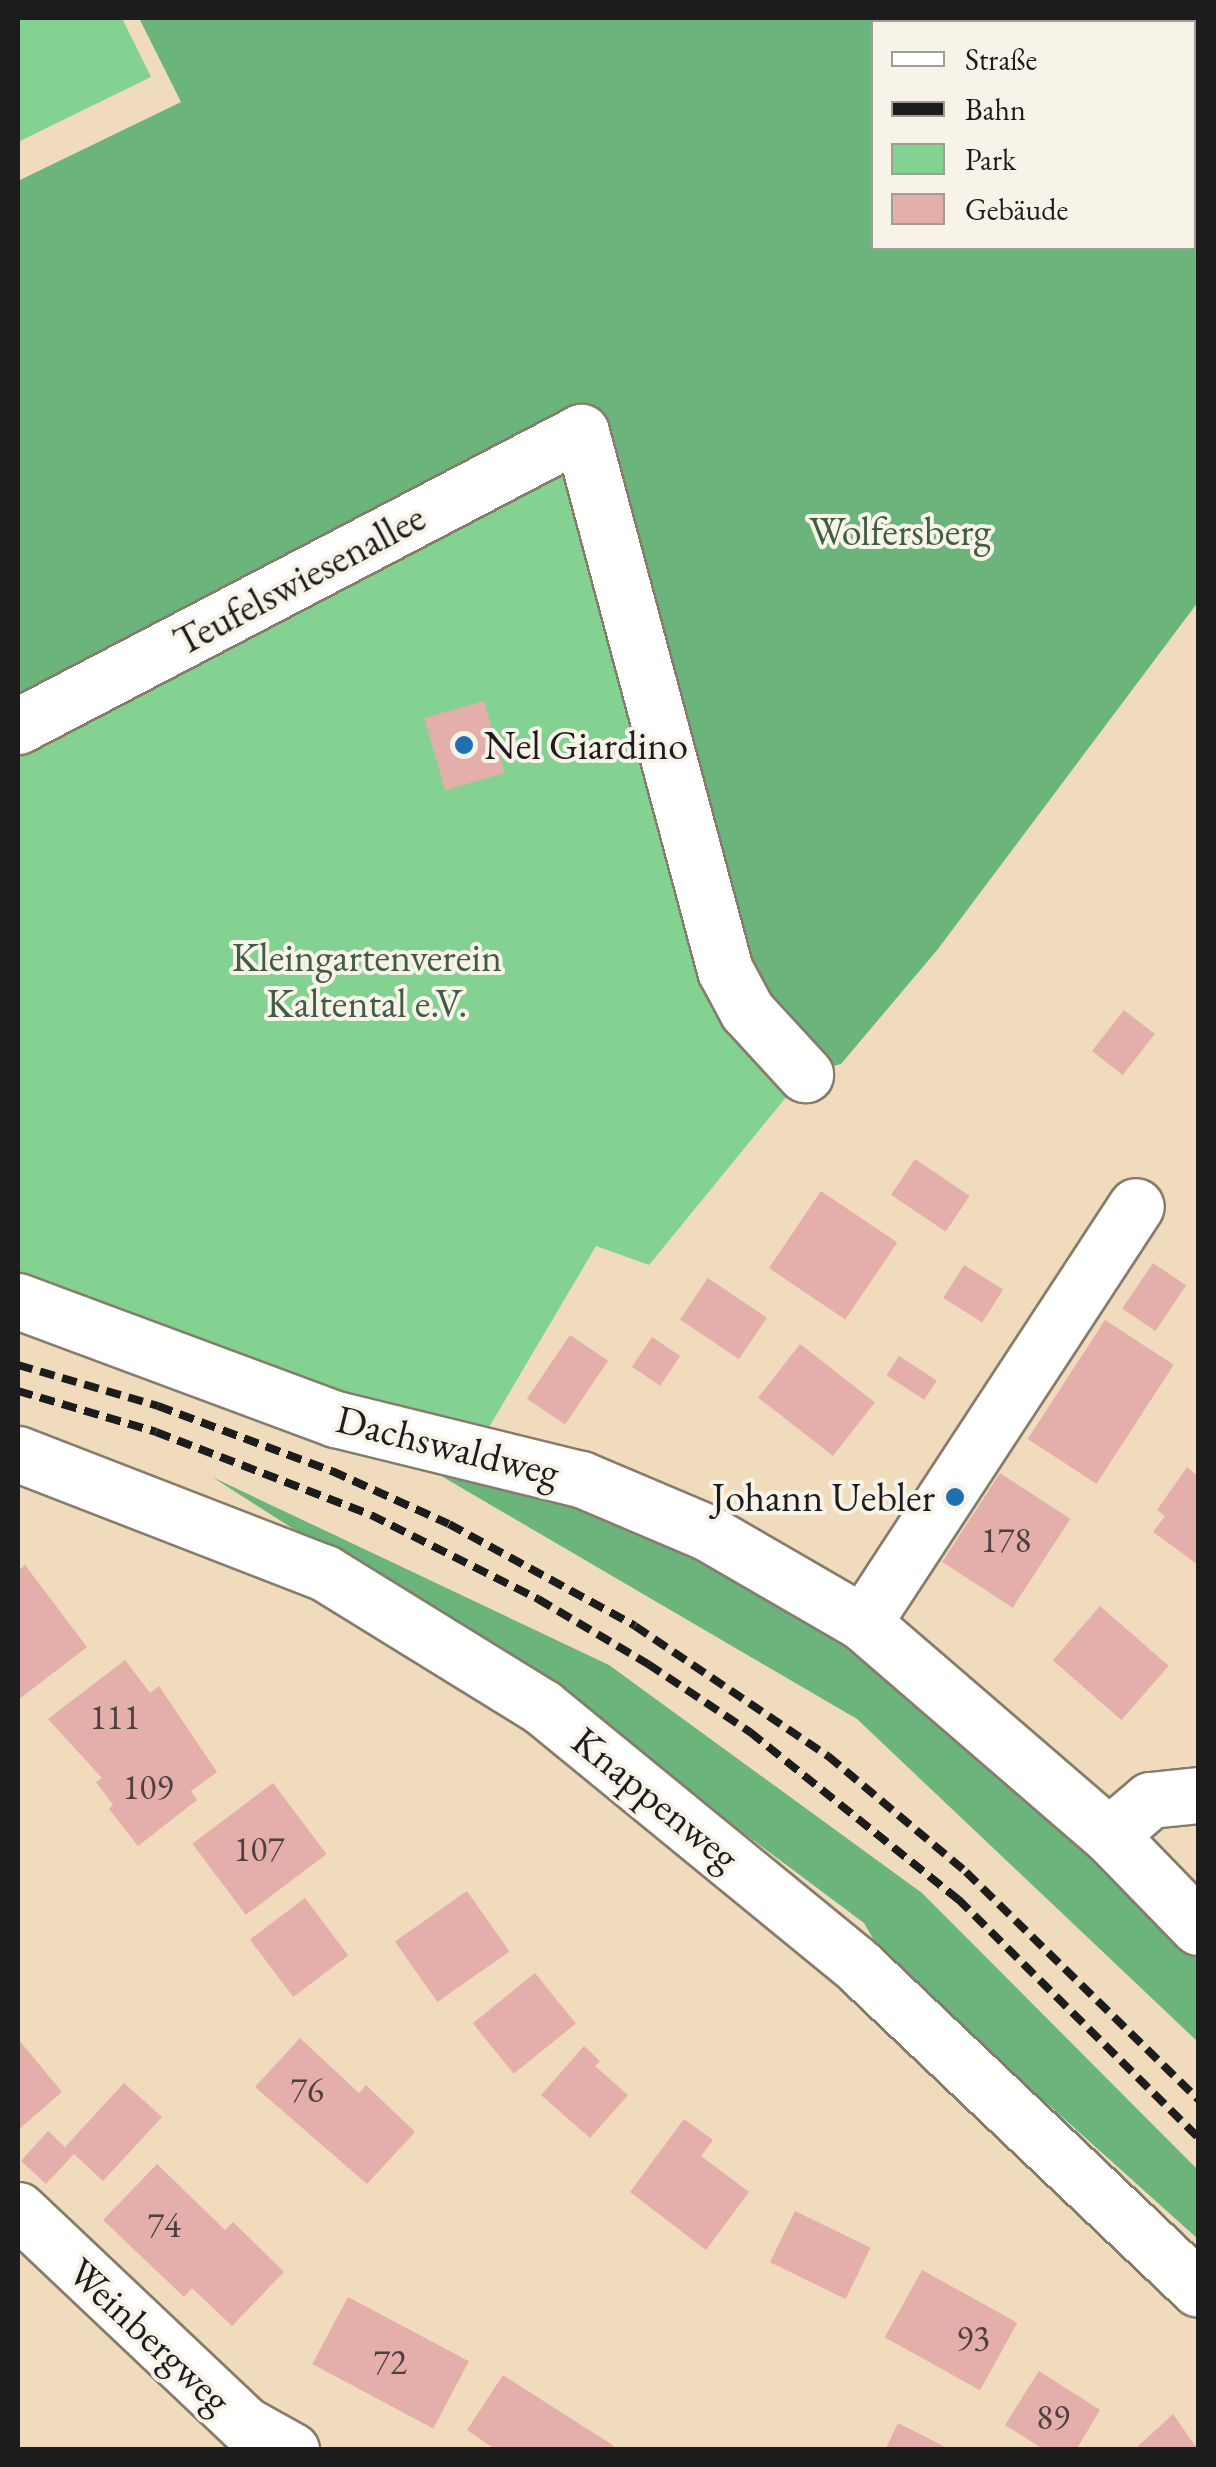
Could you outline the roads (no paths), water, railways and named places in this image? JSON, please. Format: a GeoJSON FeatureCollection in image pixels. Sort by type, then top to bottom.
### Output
{"type":"FeatureCollection","features":[{"type":"Feature","properties":{"kind":"street","name":"Teufelswiesenallee"},"geometry":{"type":"LineString","coordinates":[[18,726],[581,432],[725,970],[747,1011],[805,1074]]}},
{"type":"Feature","properties":{"kind":"street"},"geometry":{"type":"LineString","coordinates":[[863,1623],[1136,1206]]}},
{"type":"Feature","properties":{"kind":"street","name":"Dachswaldweg"},"geometry":{"type":"LineString","coordinates":[[18,1301],[336,1419],[581,1479],[708,1532],[863,1623],[1110,1835],[1198,1927]]}},
{"type":"Feature","properties":{"kind":"street","name":"Knappenweg"},"geometry":{"type":"LineString","coordinates":[[18,1454],[325,1573],[542,1707],[856,1963],[1198,2289]]}},
{"type":"Feature","properties":{"kind":"street"},"geometry":{"type":"LineString","coordinates":[[1110,1835],[1150,1800],[1198,1795]]}},
{"type":"Feature","properties":{"kind":"street","name":"Weinbergweg"},"geometry":{"type":"LineString","coordinates":[[18,2210],[244,2424],[290,2450]]}},
{"type":"Feature","properties":{"kind":"railway"},"geometry":{"type":"LineString","coordinates":[[18,1365],[158,1406],[332,1471],[449,1524],[635,1626],[828,1756],[966,1872],[1198,2099]]}},
{"type":"Feature","properties":{"kind":"railway"},"geometry":{"type":"LineString","coordinates":[[18,1391],[156,1432],[371,1515],[538,1599],[648,1664],[750,1732],[958,1899],[1198,2137]]}},
{"type":"Feature","properties":{"kind":"place","name":"Nel Giardino"},"geometry":{"type":"Point","coordinates":[464,745]}},
{"type":"Feature","properties":{"kind":"place","name":"Johann Uebler"},"geometry":{"type":"Point","coordinates":[955,1497]}},
{"type":"Feature","properties":{"kind":"park label","name":"Wolfersberg"},"geometry":{"type":"Point","coordinates":[900,531]}},
{"type":"Feature","properties":{"kind":"park label","name":"Kleingartenverein Kaltental e.V."},"geometry":{"type":"Point","coordinates":[367,980]}}]}
